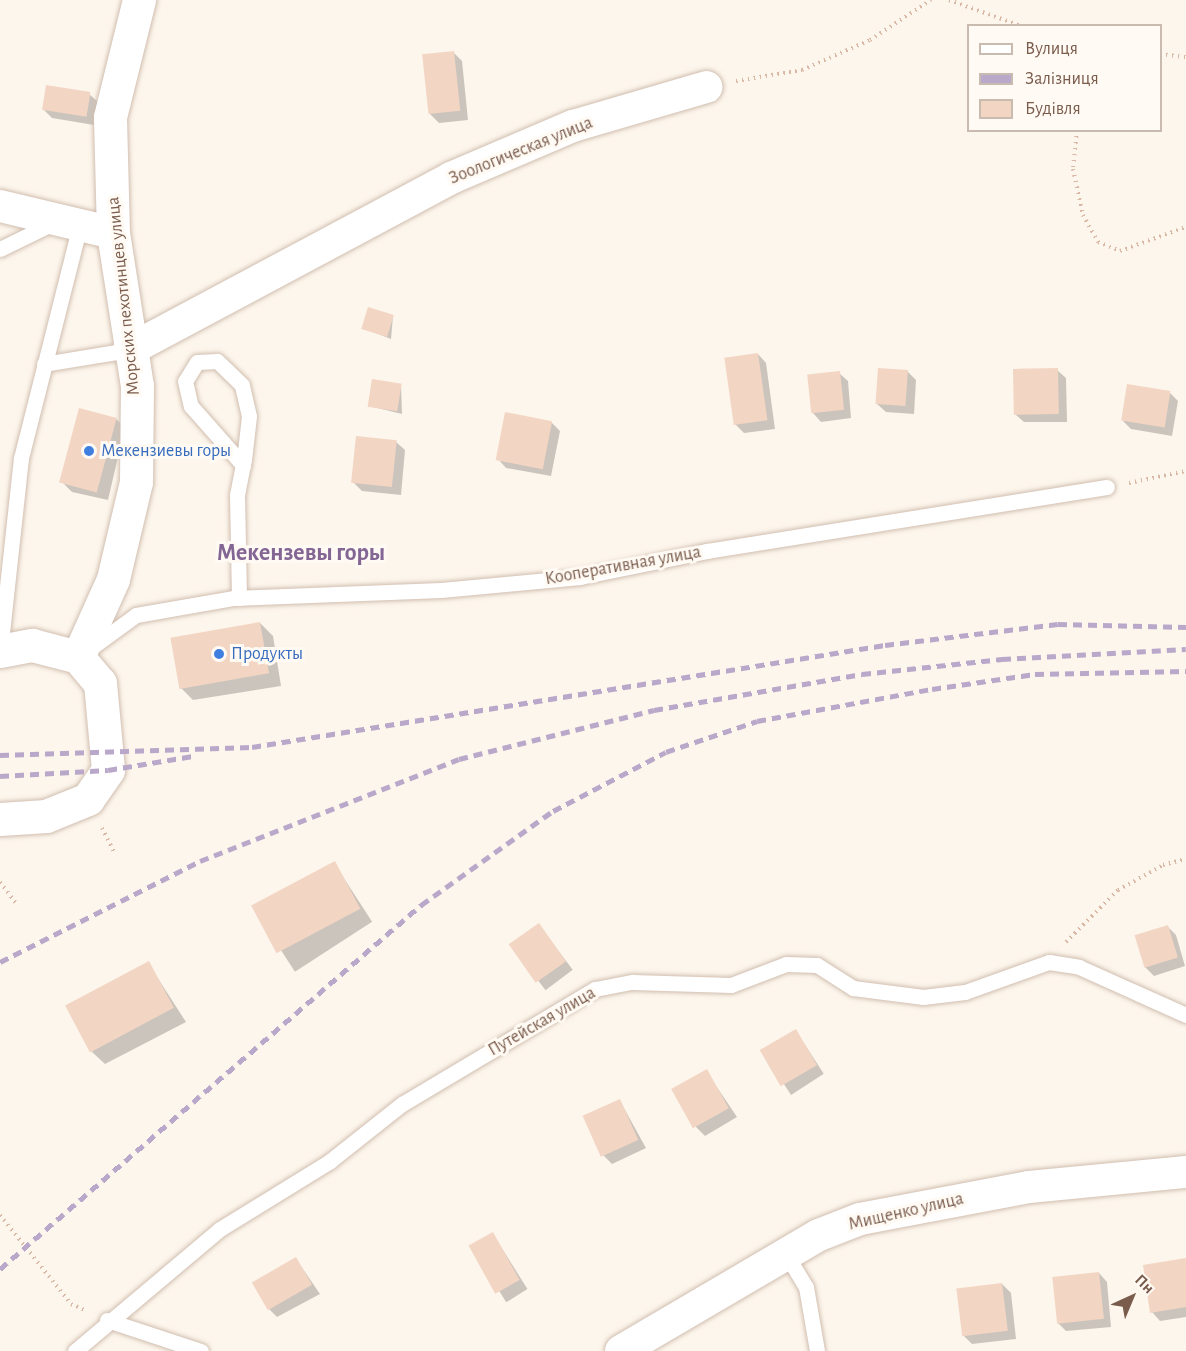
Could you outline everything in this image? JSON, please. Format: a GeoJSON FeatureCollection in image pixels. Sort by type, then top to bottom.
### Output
{"type":"FeatureCollection","features":[{"type":"Feature","properties":{"kind":"main road","name":"Морских пехотинцев улица"},"geometry":{"type":"LineString","coordinates":[[78,657],[113,579],[136,482],[137,386],[129,350],[113,233],[110,117],[140,0]]}},
{"type":"Feature","properties":{"kind":"main road"},"geometry":{"type":"LineString","coordinates":[[0,651],[33,645],[78,657],[100,683],[106,708],[108,770],[88,799],[45,816],[0,819]]}},
{"type":"Feature","properties":{"kind":"street","name":"Зоологическая улица"},"geometry":{"type":"LineString","coordinates":[[129,350],[451,178],[573,126],[706,87]]}},
{"type":"Feature","properties":{"kind":"street"},"geometry":{"type":"LineString","coordinates":[[0,206],[113,233]]}},
{"type":"Feature","properties":{"kind":"street","name":"Мищенко улица"},"geometry":{"type":"LineString","coordinates":[[621,1351],[819,1234],[900,1211],[1029,1187],[1186,1172]]}},
{"type":"Feature","properties":{"kind":"lane"},"geometry":{"type":"LineString","coordinates":[[0,249],[70,221]]}},
{"type":"Feature","properties":{"kind":"lane"},"geometry":{"type":"LineString","coordinates":[[0,651],[12,513],[44,364],[70,221]]}},
{"type":"Feature","properties":{"kind":"lane"},"geometry":{"type":"LineString","coordinates":[[44,364],[129,350]]}},
{"type":"Feature","properties":{"kind":"lane"},"geometry":{"type":"LineString","coordinates":[[239,598],[237,495],[243,465],[249,416],[242,385],[217,361],[198,362],[185,381],[191,406],[243,465]]}},
{"type":"Feature","properties":{"kind":"lane","name":"Кооперативная улица"},"geometry":{"type":"LineString","coordinates":[[78,657],[136,615],[239,598],[441,590],[580,577],[707,550],[1107,487]]}},
{"type":"Feature","properties":{"kind":"lane","name":"Путейская улица"},"geometry":{"type":"LineString","coordinates":[[75,1351],[107,1320],[220,1229],[330,1161],[402,1104],[595,989],[632,982],[731,985],[786,964],[816,965],[853,988],[923,997],[965,992],[1049,962],[1079,967],[1186,1015]]}},
{"type":"Feature","properties":{"kind":"lane"},"geometry":{"type":"LineString","coordinates":[[786,1254],[806,1287],[817,1351]]}},
{"type":"Feature","properties":{"kind":"lane"},"geometry":{"type":"LineString","coordinates":[[107,1320],[201,1351]]}},
{"type":"Feature","properties":{"kind":"path"},"geometry":{"type":"LineString","coordinates":[[706,87],[802,70],[870,40],[931,0]]}},
{"type":"Feature","properties":{"kind":"path"},"geometry":{"type":"LineString","coordinates":[[949,0],[1015,24]]}},
{"type":"Feature","properties":{"kind":"path"},"geometry":{"type":"LineString","coordinates":[[1162,54],[1186,57]]}},
{"type":"Feature","properties":{"kind":"path"},"geometry":{"type":"LineString","coordinates":[[1077,132],[1073,169],[1083,215],[1098,242],[1120,251],[1186,226]]}},
{"type":"Feature","properties":{"kind":"path"},"geometry":{"type":"LineString","coordinates":[[1107,487],[1186,471]]}},
{"type":"Feature","properties":{"kind":"path"},"geometry":{"type":"LineString","coordinates":[[1049,962],[1118,890],[1163,865],[1186,859]]}},
{"type":"Feature","properties":{"kind":"path"},"geometry":{"type":"LineString","coordinates":[[0,882],[16,903]]}},
{"type":"Feature","properties":{"kind":"path"},"geometry":{"type":"LineString","coordinates":[[0,1215],[71,1304],[107,1320]]}},
{"type":"Feature","properties":{"kind":"building"},"geometry":{"type":"Polygon","coordinates":[[[454,51],[460,111],[428,114],[422,54],[454,51]]]}},
{"type":"Feature","properties":{"kind":"building"},"geometry":{"type":"Polygon","coordinates":[[[46,85],[90,92],[87,117],[42,110],[46,85]]]}},
{"type":"Feature","properties":{"kind":"building"},"geometry":{"type":"Polygon","coordinates":[[[368,307],[394,315],[387,337],[361,329],[368,307]]]}},
{"type":"Feature","properties":{"kind":"building"},"geometry":{"type":"Polygon","coordinates":[[[758,353],[767,420],[734,425],[724,358],[758,353]]]}},
{"type":"Feature","properties":{"kind":"building"},"geometry":{"type":"Polygon","coordinates":[[[878,368],[908,370],[905,406],[875,404],[878,368]]]}},
{"type":"Feature","properties":{"kind":"building"},"geometry":{"type":"Polygon","coordinates":[[[1058,368],[1059,414],[1014,415],[1013,369],[1058,368]]]}},
{"type":"Feature","properties":{"kind":"building"},"geometry":{"type":"Polygon","coordinates":[[[840,371],[844,410],[811,413],[807,374],[840,371]]]}},
{"type":"Feature","properties":{"kind":"building"},"geometry":{"type":"Polygon","coordinates":[[[372,379],[402,384],[397,411],[368,407],[372,379]]]}},
{"type":"Feature","properties":{"kind":"building"},"geometry":{"type":"Polygon","coordinates":[[[1127,384],[1170,391],[1165,427],[1121,421],[1127,384]]]}},
{"type":"Feature","properties":{"kind":"building","name":"Мекензиевы горы"},"geometry":{"type":"Polygon","coordinates":[[[79,408],[117,418],[97,492],[59,482],[79,408]]]}},
{"type":"Feature","properties":{"kind":"building"},"geometry":{"type":"Polygon","coordinates":[[[505,412],[552,421],[543,469],[496,460],[505,412]]]}},
{"type":"Feature","properties":{"kind":"building"},"geometry":{"type":"Polygon","coordinates":[[[356,436],[397,440],[392,487],[351,483],[356,436]]]}},
{"type":"Feature","properties":{"kind":"building","name":"Продукты"},"geometry":{"type":"Polygon","coordinates":[[[260,622],[269,673],[179,689],[170,638],[260,622]]]}},
{"type":"Feature","properties":{"kind":"building"},"geometry":{"type":"Polygon","coordinates":[[[335,861],[360,909],[276,953],[251,906],[335,861]]]}},
{"type":"Feature","properties":{"kind":"building"},"geometry":{"type":"Polygon","coordinates":[[[539,923],[566,962],[536,983],[509,944],[539,923]]]}},
{"type":"Feature","properties":{"kind":"building"},"geometry":{"type":"Polygon","coordinates":[[[1168,925],[1178,958],[1144,968],[1135,935],[1168,925]]]}},
{"type":"Feature","properties":{"kind":"building"},"geometry":{"type":"Polygon","coordinates":[[[149,961],[174,1008],[90,1052],[65,1006],[149,961]]]}},
{"type":"Feature","properties":{"kind":"building"},"geometry":{"type":"Polygon","coordinates":[[[796,1029],[817,1065],[781,1086],[760,1050],[796,1029]]]}},
{"type":"Feature","properties":{"kind":"building"},"geometry":{"type":"Polygon","coordinates":[[[707,1069],[729,1108],[693,1128],[671,1089],[707,1069]]]}},
{"type":"Feature","properties":{"kind":"building"},"geometry":{"type":"Polygon","coordinates":[[[620,1099],[638,1140],[601,1157],[583,1116],[620,1099]]]}},
{"type":"Feature","properties":{"kind":"building"},"geometry":{"type":"Polygon","coordinates":[[[493,1232],[520,1280],[495,1294],[469,1246],[493,1232]]]}},
{"type":"Feature","properties":{"kind":"building"},"geometry":{"type":"Polygon","coordinates":[[[296,1257],[312,1285],[268,1310],[252,1282],[296,1257]]]}},
{"type":"Feature","properties":{"kind":"building"},"geometry":{"type":"Polygon","coordinates":[[[1186,1258],[1186,1307],[1150,1313],[1143,1265],[1186,1258]]]}},
{"type":"Feature","properties":{"kind":"building"},"geometry":{"type":"Polygon","coordinates":[[[1099,1272],[1104,1319],[1057,1324],[1052,1277],[1099,1272]]]}},
{"type":"Feature","properties":{"kind":"building"},"geometry":{"type":"Polygon","coordinates":[[[1002,1283],[1008,1331],[962,1336],[956,1289],[1002,1283]]]}},
{"type":"Feature","properties":{"kind":"railway"},"geometry":{"type":"LineString","coordinates":[[0,755],[252,747],[885,645],[1058,624],[1186,627]]}},
{"type":"Feature","properties":{"kind":"railway"},"geometry":{"type":"LineString","coordinates":[[0,962],[200,861],[459,759],[654,710],[862,674],[1002,659],[1186,649]]}},
{"type":"Feature","properties":{"kind":"railway"},"geometry":{"type":"LineString","coordinates":[[0,1269],[421,905],[553,811],[666,752],[757,721],[932,689],[1035,674],[1186,671]]}},
{"type":"Feature","properties":{"kind":"railway"},"geometry":{"type":"LineString","coordinates":[[0,776],[108,770],[193,756]]}},
{"type":"Feature","properties":{"kind":"place","name":"Мекензиевы горы"},"geometry":{"type":"Point","coordinates":[89,451]}},
{"type":"Feature","properties":{"kind":"place","name":"Продукты"},"geometry":{"type":"Point","coordinates":[219,654]}},
{"type":"Feature","properties":{"kind":"district","name":"Мекензевы горы"},"geometry":{"type":"Point","coordinates":[301,554]}}]}
